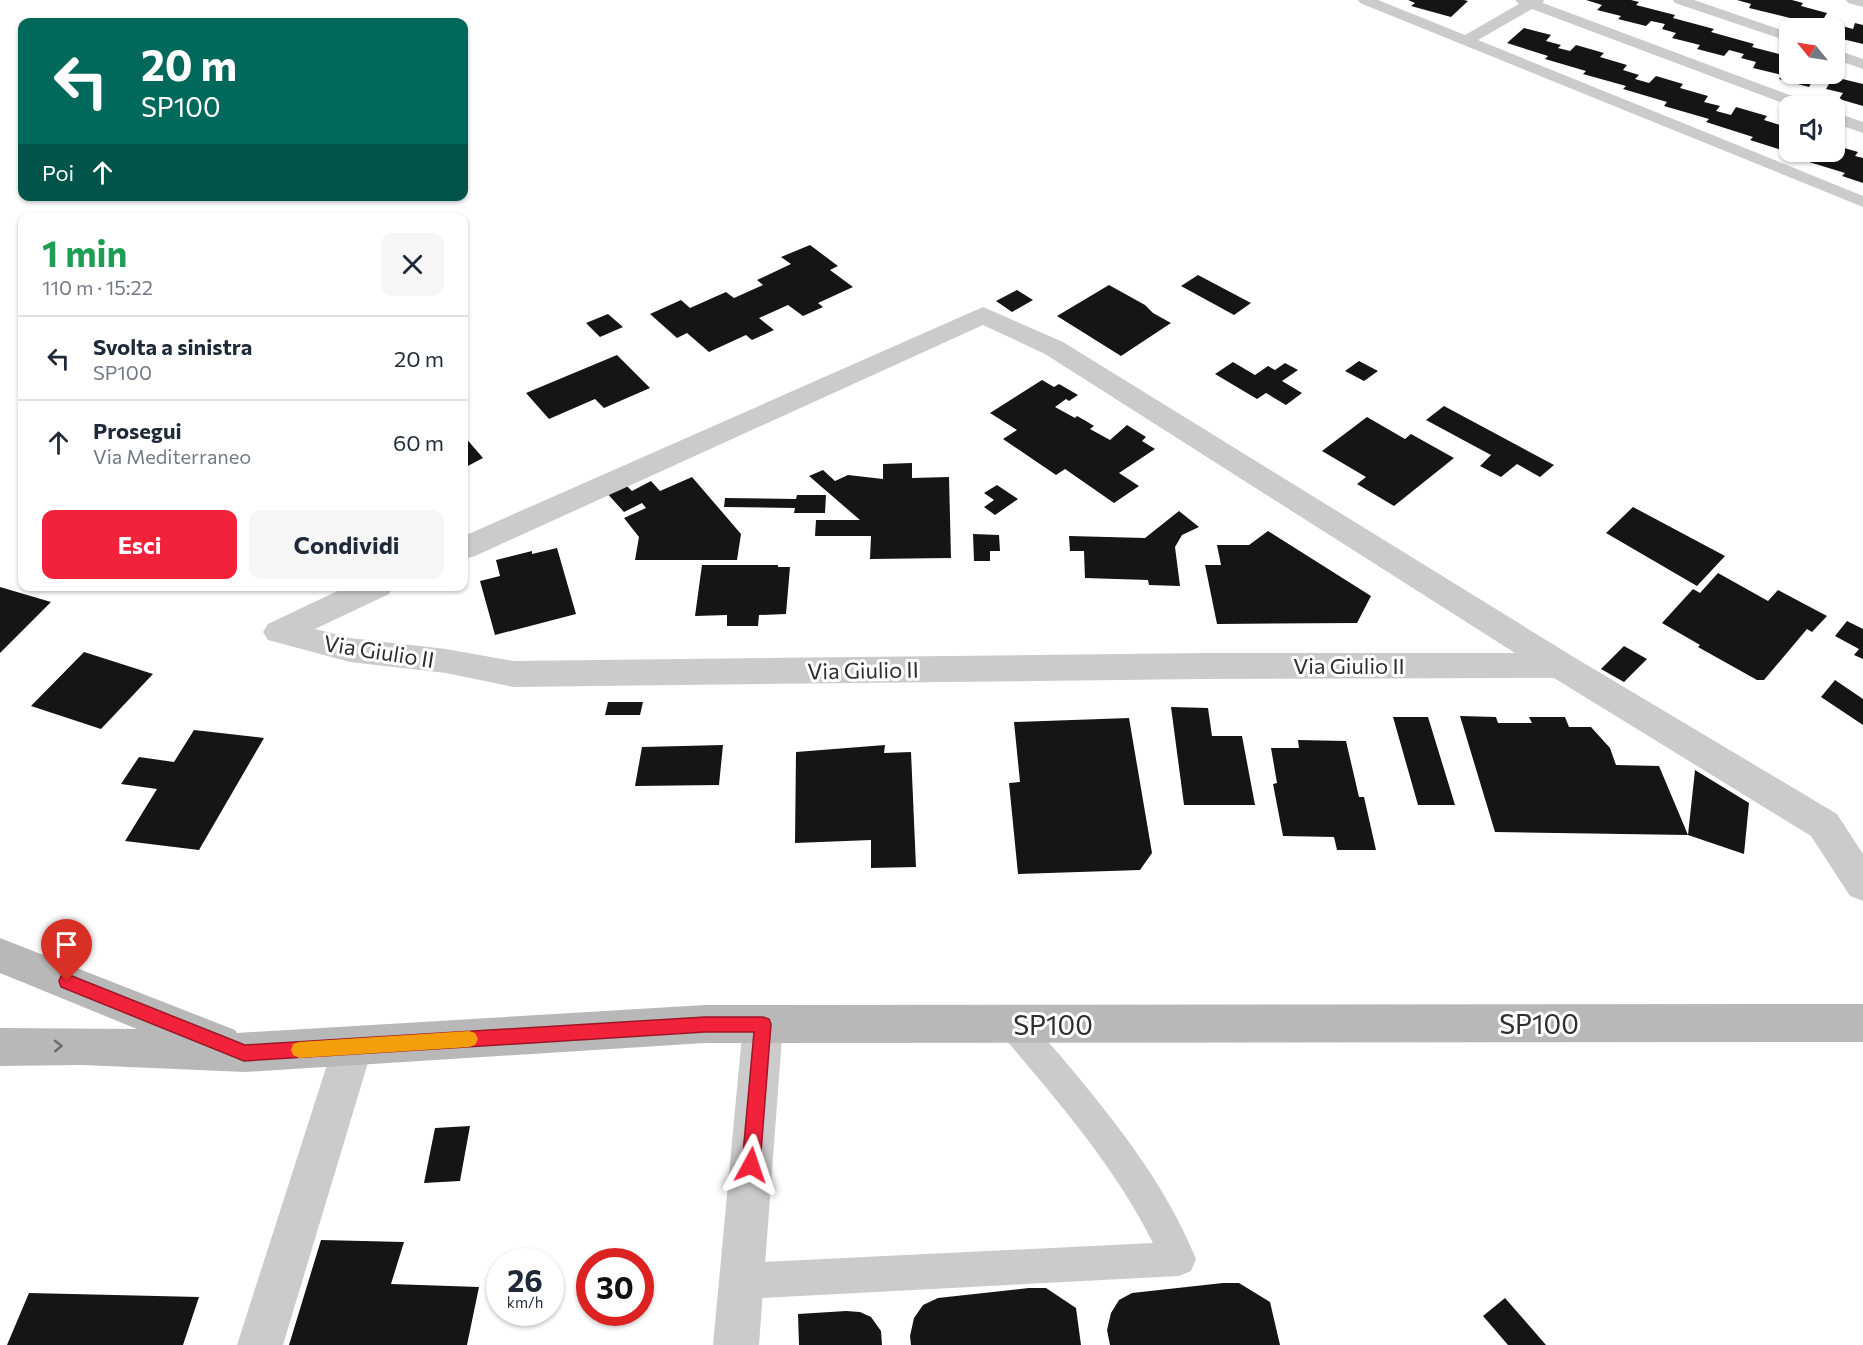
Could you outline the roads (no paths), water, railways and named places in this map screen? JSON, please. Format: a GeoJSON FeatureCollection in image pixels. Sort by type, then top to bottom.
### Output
{"type":"FeatureCollection","features":[{"type":"Feature","properties":{"kind":"main road"},"geometry":{"type":"LineString","coordinates":[[0,954],[244,1053]]}},
{"type":"Feature","properties":{"kind":"main road","name":"SP100"},"geometry":{"type":"LineString","coordinates":[[0,1047],[82,1046],[244,1053],[693,1025],[763,1024],[1863,1023]]}},
{"type":"Feature","properties":{"kind":"street"},"geometry":{"type":"LineString","coordinates":[[468,546],[983,315],[1054,348],[1560,664],[1824,825],[1863,885]]}},
{"type":"Feature","properties":{"kind":"street","name":"Via Giulio II"},"geometry":{"type":"LineString","coordinates":[[367,591],[279,632],[350,650],[446,661],[513,674],[1560,664]]}},
{"type":"Feature","properties":{"kind":"street"},"geometry":{"type":"LineString","coordinates":[[736,1345],[763,1024]]}},
{"type":"Feature","properties":{"kind":"street"},"geometry":{"type":"LineString","coordinates":[[261,1345],[353,1046]]}},
{"type":"Feature","properties":{"kind":"lane"},"geometry":{"type":"LineString","coordinates":[[1365,0],[1863,202]]}},
{"type":"Feature","properties":{"kind":"lane"},"geometry":{"type":"LineString","coordinates":[[1680,0],[1779,34]]}},
{"type":"Feature","properties":{"kind":"lane"},"geometry":{"type":"LineString","coordinates":[[1853,0],[1863,3]]}},
{"type":"Feature","properties":{"kind":"lane"},"geometry":{"type":"LineString","coordinates":[[1467,40],[1530,1],[1779,96]]}},
{"type":"Feature","properties":{"kind":"lane"},"geometry":{"type":"LineString","coordinates":[[1845,58],[1863,64]]}},
{"type":"Feature","properties":{"kind":"lane"},"geometry":{"type":"LineString","coordinates":[[1845,121],[1863,128]]}},
{"type":"Feature","properties":{"kind":"lane"},"geometry":{"type":"LineString","coordinates":[[742,1281],[1179,1259],[1163,1224],[1078,1100],[1012,1024]]}}]}
